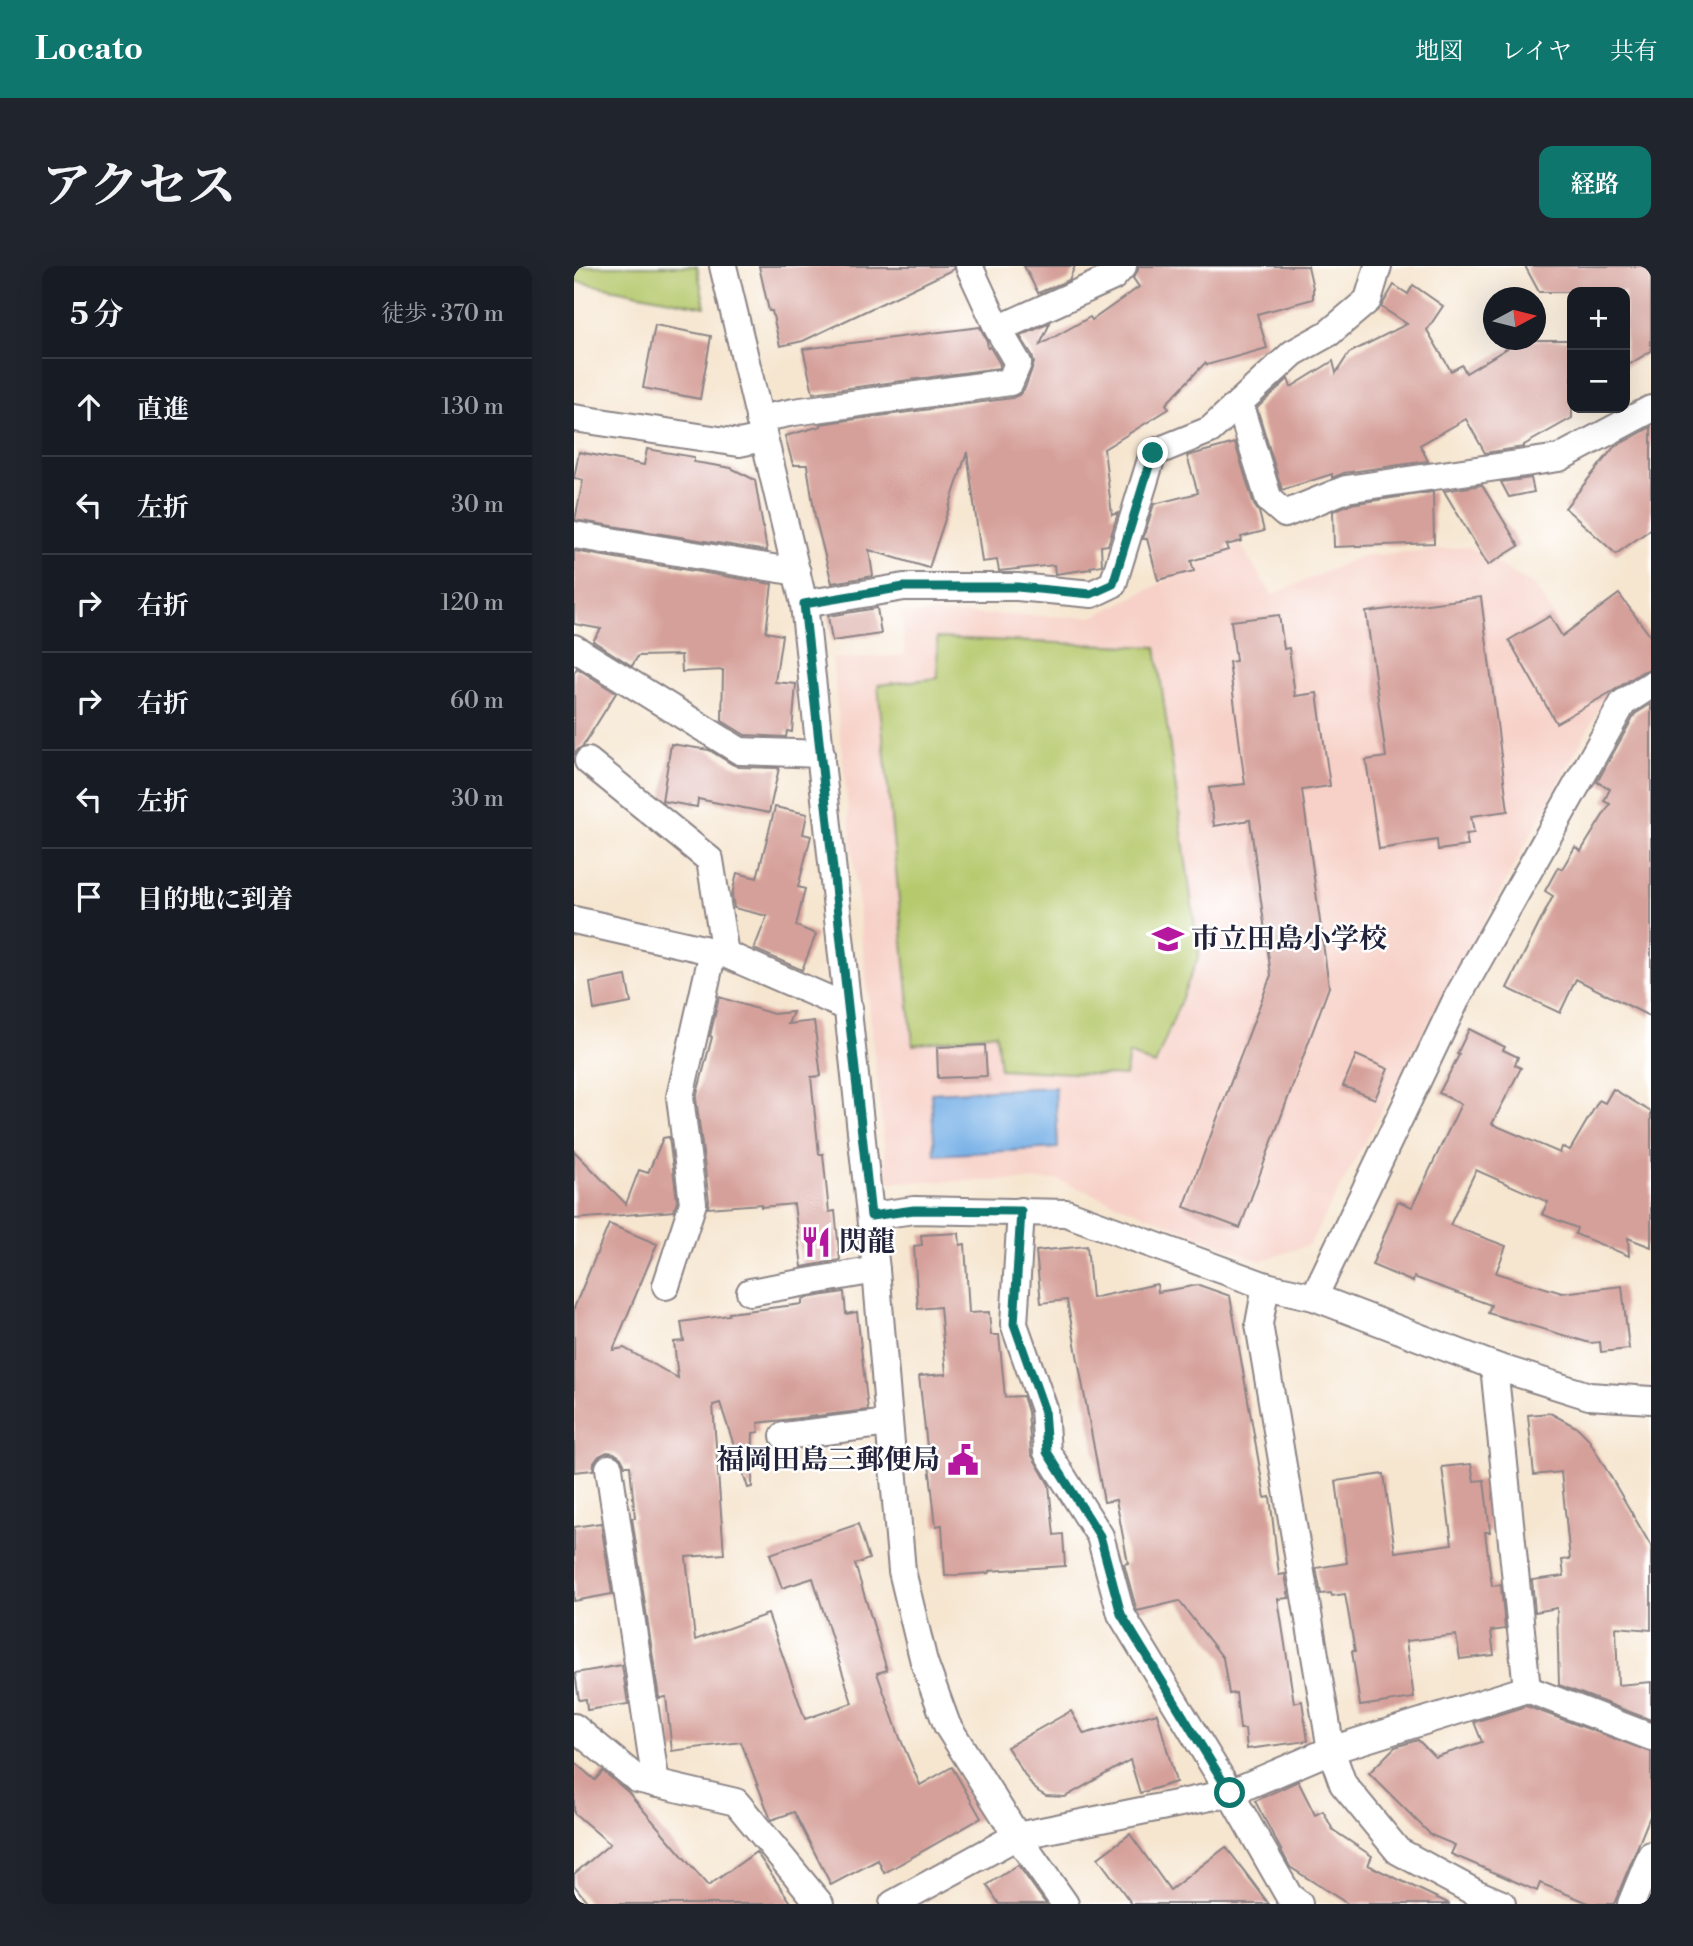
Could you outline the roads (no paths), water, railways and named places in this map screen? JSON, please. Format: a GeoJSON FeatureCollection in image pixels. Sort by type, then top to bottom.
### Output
{"type":"FeatureCollection","features":[{"type":"Feature","properties":{"kind":"street"},"geometry":{"type":"LineString","coordinates":[[723,266],[804,604],[871,1216],[902,1571],[924,1662],[947,1724],[1017,1836],[1065,1904]]}},
{"type":"Feature","properties":{"kind":"street"},"geometry":{"type":"LineString","coordinates":[[574,418],[739,443],[761,428],[794,412],[1010,382],[1018,363],[998,329],[969,266]]}},
{"type":"Feature","properties":{"kind":"street"},"geometry":{"type":"LineString","coordinates":[[998,329],[1113,277],[1123,266]]}},
{"type":"Feature","properties":{"kind":"street"},"geometry":{"type":"LineString","coordinates":[[804,604],[904,587],[1017,587],[1091,594],[1113,584],[1153,453],[1210,430],[1293,353],[1329,333],[1368,300],[1378,266]]}},
{"type":"Feature","properties":{"kind":"street"},"geometry":{"type":"LineString","coordinates":[[1240,403],[1269,500],[1285,513],[1346,489],[1559,458],[1651,409]]}},
{"type":"Feature","properties":{"kind":"street"},"geometry":{"type":"LineString","coordinates":[[574,535],[797,572]]}},
{"type":"Feature","properties":{"kind":"street"},"geometry":{"type":"LineString","coordinates":[[574,648],[740,751],[821,754]]}},
{"type":"Feature","properties":{"kind":"street"},"geometry":{"type":"LineString","coordinates":[[1314,1297],[1457,998],[1623,703],[1651,685]]}},
{"type":"Feature","properties":{"kind":"street"},"geometry":{"type":"LineString","coordinates":[[588,761],[710,859],[719,953],[680,1097],[692,1203],[667,1286]]}},
{"type":"Feature","properties":{"kind":"street"},"geometry":{"type":"LineString","coordinates":[[574,920],[719,953],[849,1008]]}},
{"type":"Feature","properties":{"kind":"street"},"geometry":{"type":"LineString","coordinates":[[871,1216],[914,1210],[1066,1213],[1266,1286],[1314,1297],[1494,1366],[1589,1396],[1651,1400]]}},
{"type":"Feature","properties":{"kind":"street"},"geometry":{"type":"LineString","coordinates":[[1021,1211],[1014,1324],[1044,1409],[1047,1452],[1100,1536],[1121,1614],[1289,1896],[1299,1904]]}},
{"type":"Feature","properties":{"kind":"street"},"geometry":{"type":"LineString","coordinates":[[750,1292],[876,1270]]}},
{"type":"Feature","properties":{"kind":"street"},"geometry":{"type":"LineString","coordinates":[[1266,1286],[1259,1324],[1331,1750],[1343,1784],[1398,1851],[1502,1904]]}},
{"type":"Feature","properties":{"kind":"street"},"geometry":{"type":"LineString","coordinates":[[1494,1366],[1527,1689]]}},
{"type":"Feature","properties":{"kind":"street"},"geometry":{"type":"LineString","coordinates":[[784,1436],[889,1423]]}},
{"type":"Feature","properties":{"kind":"street"},"geometry":{"type":"LineString","coordinates":[[609,1468],[656,1784]]}},
{"type":"Feature","properties":{"kind":"street"},"geometry":{"type":"LineString","coordinates":[[893,1904],[1017,1836],[1230,1793],[1331,1750],[1527,1689],[1651,1737]]}},
{"type":"Feature","properties":{"kind":"street"},"geometry":{"type":"LineString","coordinates":[[579,1739],[636,1779],[736,1802],[820,1904]]}},
{"type":"Feature","properties":{"kind":"street"},"geometry":{"type":"LineString","coordinates":[[1631,1904],[1651,1854]]}},
{"type":"Feature","properties":{"kind":"water"},"geometry":{"type":"Polygon","coordinates":[[[1055,1087],[1058,1148],[935,1155],[931,1093],[1055,1087]]]}},
{"type":"Feature","properties":{"kind":"place","name":"市立田島小学校"},"geometry":{"type":"Point","coordinates":[1168,939]}},
{"type":"Feature","properties":{"kind":"place","name":"閃龍"},"geometry":{"type":"Point","coordinates":[816,1242]}},
{"type":"Feature","properties":{"kind":"place","name":"福岡田島三郵便局"},"geometry":{"type":"Point","coordinates":[963,1460]}}]}
